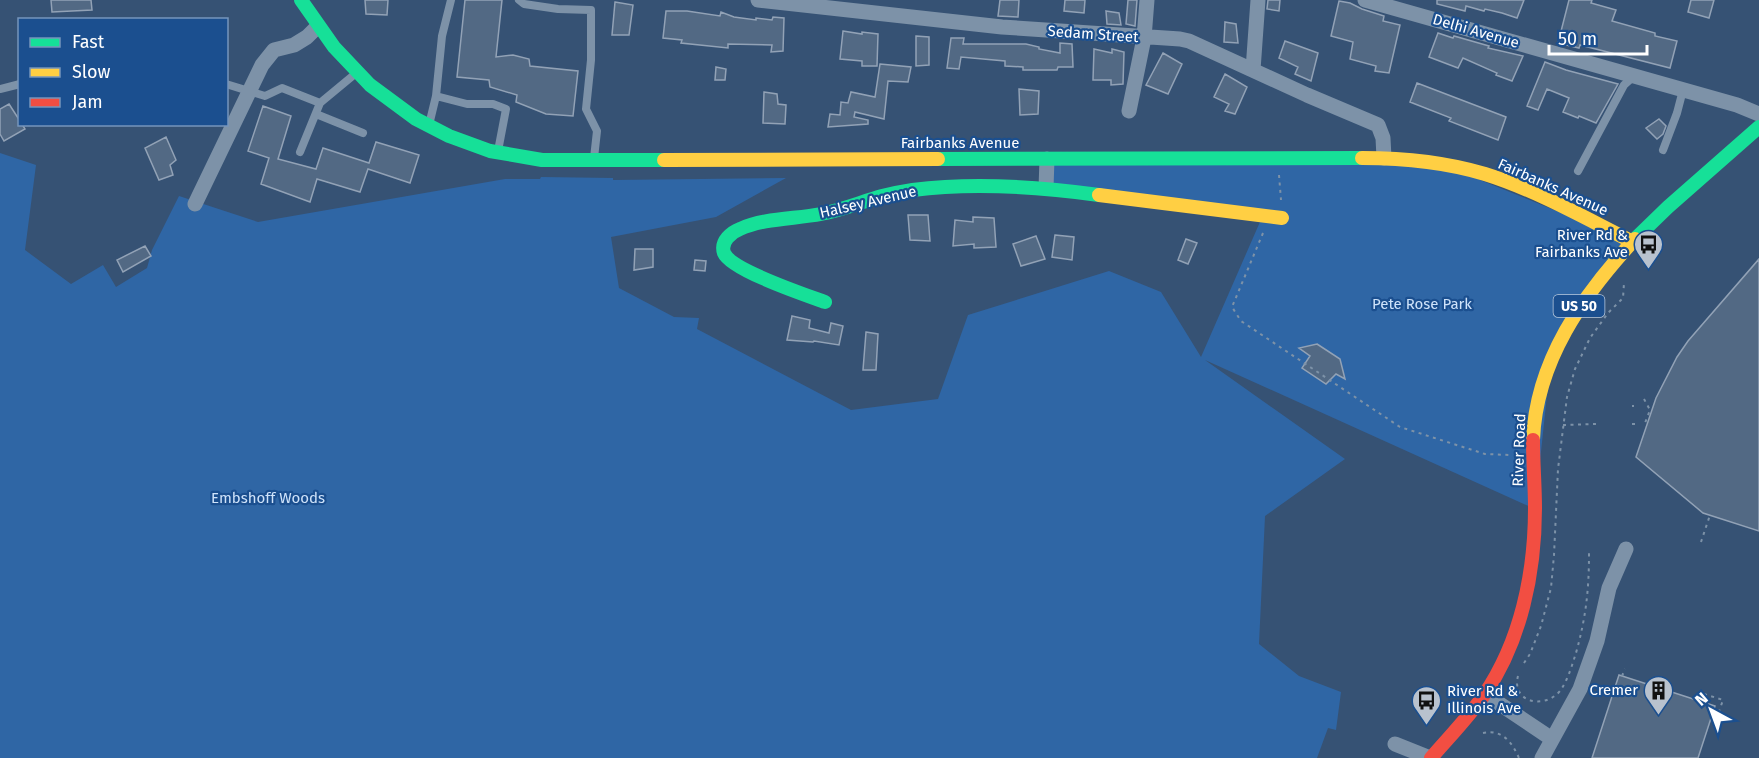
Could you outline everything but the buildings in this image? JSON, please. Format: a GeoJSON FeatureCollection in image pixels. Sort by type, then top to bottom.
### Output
{"type":"FeatureCollection","features":[{"type":"Feature","properties":{"kind":"street","name":"Fairbanks Avenue"},"geometry":{"type":"LineString","coordinates":[[286,0],[294,9],[318,26]]}},
{"type":"Feature","properties":{"kind":"street","name":"Fairbanks Avenue"},"geometry":{"type":"LineString","coordinates":[[301,0],[318,26],[356,73],[400,108],[454,138],[497,153],[542,160],[1384,158],[1443,165],[1484,174],[1536,195],[1632,241]]}},
{"type":"Feature","properties":{"kind":"street","name":"Sedam Street"},"geometry":{"type":"LineString","coordinates":[[758,0],[1002,27],[1189,41],[1378,125],[1383,138],[1384,158]]}},
{"type":"Feature","properties":{"kind":"street"},"geometry":{"type":"LineString","coordinates":[[1129,111],[1144,38],[1147,0]]}},
{"type":"Feature","properties":{"kind":"street"},"geometry":{"type":"LineString","coordinates":[[1253,70],[1258,0]]}},
{"type":"Feature","properties":{"kind":"street","name":"Delhi Avenue"},"geometry":{"type":"LineString","coordinates":[[1365,0],[1634,75],[1737,105],[1759,114]]}},
{"type":"Feature","properties":{"kind":"street"},"geometry":{"type":"LineString","coordinates":[[195,204],[262,65],[274,50],[294,45],[318,26]]}},
{"type":"Feature","properties":{"kind":"street","name":"River Road"},"geometry":{"type":"LineString","coordinates":[[1430,758],[1485,694],[1499,671],[1519,620],[1531,563],[1535,509],[1532,455],[1535,413],[1544,381],[1564,331],[1607,269],[1632,241],[1759,127]]}},
{"type":"Feature","properties":{"kind":"street"},"geometry":{"type":"LineString","coordinates":[[1046,188],[1047,159]]}},
{"type":"Feature","properties":{"kind":"street","name":"Halsey Avenue"},"geometry":{"type":"LineString","coordinates":[[825,302],[735,264],[724,254],[725,240],[738,229],[753,224],[843,209],[905,191],[935,188],[1046,188],[1282,218]]}},
{"type":"Feature","properties":{"kind":"street"},"geometry":{"type":"LineString","coordinates":[[1542,758],[1580,689],[1597,641],[1609,588],[1626,549]]}},
{"type":"Feature","properties":{"kind":"street"},"geometry":{"type":"LineString","coordinates":[[1485,694],[1552,739]]}},
{"type":"Feature","properties":{"kind":"street"},"geometry":{"type":"LineString","coordinates":[[1395,744],[1430,758]]}},
{"type":"Feature","properties":{"kind":"lane"},"geometry":{"type":"LineString","coordinates":[[429,126],[436,96],[442,36],[451,0]]}},
{"type":"Feature","properties":{"kind":"lane"},"geometry":{"type":"LineString","coordinates":[[519,0],[558,9],[591,10],[591,60],[586,109],[597,131],[594,160]]}},
{"type":"Feature","properties":{"kind":"lane"},"geometry":{"type":"LineString","coordinates":[[300,152],[320,103],[356,73]]}},
{"type":"Feature","properties":{"kind":"lane"},"geometry":{"type":"LineString","coordinates":[[1578,171],[1624,85],[1634,75]]}},
{"type":"Feature","properties":{"kind":"lane"},"geometry":{"type":"LineString","coordinates":[[0,89],[18,84]]}},
{"type":"Feature","properties":{"kind":"lane"},"geometry":{"type":"LineString","coordinates":[[228,85],[265,96],[282,88],[320,103]]}},
{"type":"Feature","properties":{"kind":"lane"},"geometry":{"type":"LineString","coordinates":[[1663,150],[1683,90]]}},
{"type":"Feature","properties":{"kind":"lane"},"geometry":{"type":"LineString","coordinates":[[436,96],[467,104],[493,104],[506,109],[497,153]]}},
{"type":"Feature","properties":{"kind":"lane"},"geometry":{"type":"LineString","coordinates":[[316,114],[363,133]]}},
{"type":"Feature","properties":{"kind":"path"},"geometry":{"type":"LineString","coordinates":[[1279,174],[1282,218]]}},
{"type":"Feature","properties":{"kind":"path"},"geometry":{"type":"LineString","coordinates":[[1266,216],[1264,231],[1232,307],[1240,321],[1400,428],[1485,454],[1510,455]]}},
{"type":"Feature","properties":{"kind":"path"},"geometry":{"type":"LineString","coordinates":[[1524,663],[1541,626],[1551,588],[1562,425],[1567,397],[1575,369],[1590,338],[1608,313],[1623,298],[1624,283]]}},
{"type":"Feature","properties":{"kind":"path"},"geometry":{"type":"LineString","coordinates":[[1644,399],[1650,410],[1645,423],[1647,424]]}},
{"type":"Feature","properties":{"kind":"path"},"geometry":{"type":"LineString","coordinates":[[1562,425],[1596,424]]}},
{"type":"Feature","properties":{"kind":"path"},"geometry":{"type":"LineString","coordinates":[[1701,542],[1710,515]]}},
{"type":"Feature","properties":{"kind":"path"},"geometry":{"type":"LineString","coordinates":[[1519,672],[1516,683],[1520,693],[1536,702],[1545,702],[1562,688],[1572,665],[1584,621],[1589,581],[1589,553]]}},
{"type":"Feature","properties":{"kind":"path"},"geometry":{"type":"LineString","coordinates":[[1622,676],[1624,669]]}},
{"type":"Feature","properties":{"kind":"path"},"geometry":{"type":"LineString","coordinates":[[1704,694],[1723,700],[1714,726],[1709,724]]}},
{"type":"Feature","properties":{"kind":"path"},"geometry":{"type":"LineString","coordinates":[[1483,733],[1491,731],[1505,737],[1519,758]]}},
{"type":"Feature","properties":{"kind":"green space","name":"Embshoff Woods"},"geometry":{"type":"Polygon","coordinates":[[[0,153],[36,165],[25,250],[71,284],[103,265],[116,287],[147,268],[152,250],[179,196],[258,222],[505,179],[540,179],[541,177],[613,178],[613,180],[786,178],[716,217],[611,237],[619,288],[674,317],[699,318],[697,329],[851,410],[938,399],[968,315],[1109,271],[1161,292],[1201,357],[1263,215],[1046,188],[1047,159],[1443,165],[1631,241],[1550,366],[1535,509],[1205,360],[1345,459],[1265,516],[1259,644],[1299,676],[1341,692],[1336,730],[1328,728],[1317,758],[0,758],[0,153]]]}},
{"type":"Feature","properties":{"kind":"traffic: fast"},"geometry":{"type":"LineString","coordinates":[[301,0],[334,47],[370,85],[416,119],[449,136],[490,151],[542,160],[664,160]]}},
{"type":"Feature","properties":{"kind":"traffic: fast"},"geometry":{"type":"LineString","coordinates":[[1635,239],[1759,127]]}},
{"type":"Feature","properties":{"kind":"traffic: fast"},"geometry":{"type":"LineString","coordinates":[[938,159],[1362,158]]}},
{"type":"Feature","properties":{"kind":"traffic: fast"},"geometry":{"type":"LineString","coordinates":[[825,302],[740,267],[724,253],[725,241],[737,230],[749,225],[821,214],[882,196],[937,187],[1003,186],[1099,195]]}},
{"type":"Feature","properties":{"kind":"traffic: slow"},"geometry":{"type":"LineString","coordinates":[[1362,158],[1455,166],[1485,174],[1541,196],[1631,241]]}},
{"type":"Feature","properties":{"kind":"traffic: slow"},"geometry":{"type":"LineString","coordinates":[[664,160],[938,159]]}},
{"type":"Feature","properties":{"kind":"traffic: slow"},"geometry":{"type":"LineString","coordinates":[[1099,195],[1282,218]]}},
{"type":"Feature","properties":{"kind":"traffic: slow"},"geometry":{"type":"LineString","coordinates":[[1533,440],[1536,411],[1553,356],[1581,306],[1635,239]]}},
{"type":"Feature","properties":{"kind":"traffic: jam"},"geometry":{"type":"LineString","coordinates":[[1431,758],[1484,695],[1508,652],[1516,629],[1529,581],[1532,557],[1535,508],[1533,440]]}},
{"type":"Feature","properties":{"kind":"place","name":"River Rd & Fairbanks Ave"},"geometry":{"type":"Point","coordinates":[1649,270]}},
{"type":"Feature","properties":{"kind":"place","name":"Cremer"},"geometry":{"type":"Point","coordinates":[1659,716]}},
{"type":"Feature","properties":{"kind":"place","name":"River Rd & Illinois Ave"},"geometry":{"type":"Point","coordinates":[1426,726]}},
{"type":"Feature","properties":{"kind":"park label","name":"Pete Rose Park"},"geometry":{"type":"Point","coordinates":[1422,304]}}]}
